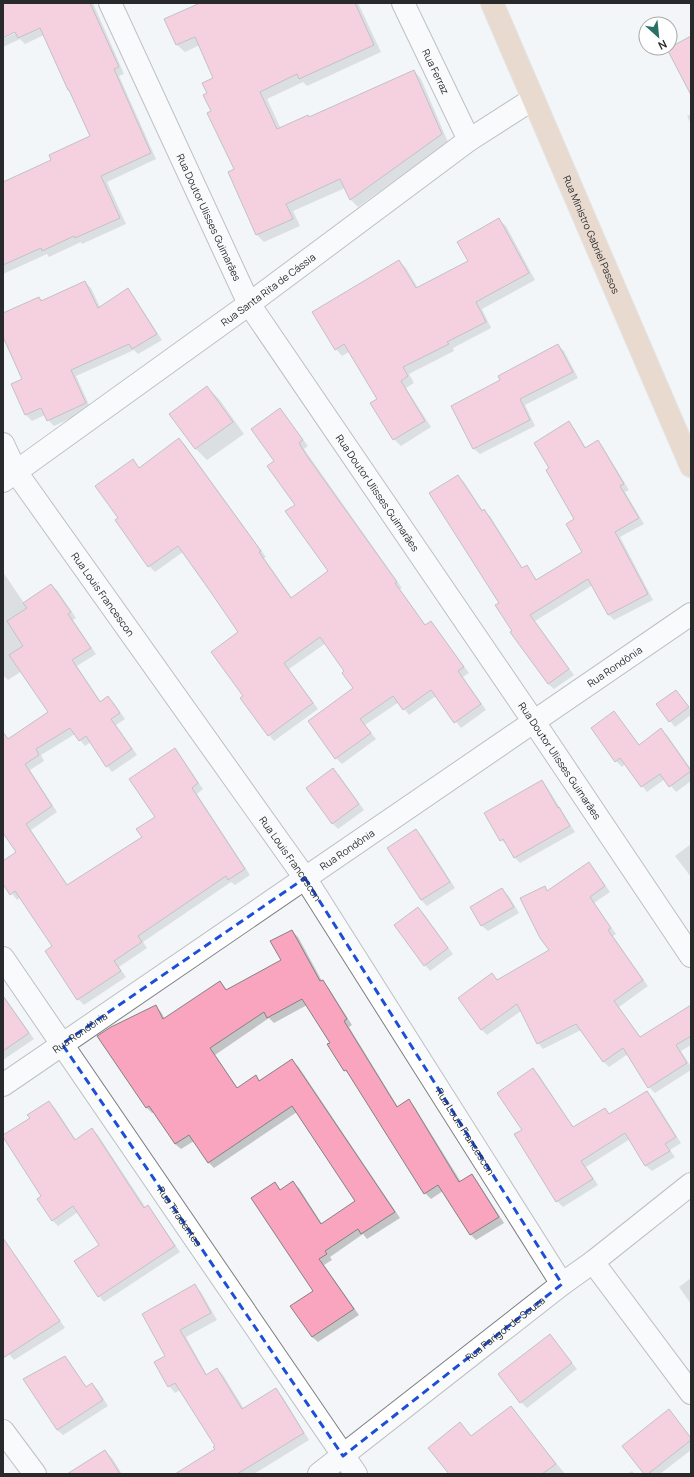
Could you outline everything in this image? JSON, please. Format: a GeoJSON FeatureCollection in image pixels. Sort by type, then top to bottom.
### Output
{"type":"FeatureCollection","features":[{"type":"Feature","properties":{"kind":"main road","name":"Rua Ministro Gabriel Passos"},"geometry":{"type":"LineString","coordinates":[[492,3],[691,466]]}},
{"type":"Feature","properties":{"kind":"street","name":"Rua Doutor Ulisses Guimarães"},"geometry":{"type":"LineString","coordinates":[[110,3],[248,304],[534,722],[691,956]]}},
{"type":"Feature","properties":{"kind":"street","name":"Rua Ferraz"},"geometry":{"type":"LineString","coordinates":[[403,3],[469,140]]}},
{"type":"Feature","properties":{"kind":"street","name":"Rua Santa Rita de Cássia"},"geometry":{"type":"LineString","coordinates":[[9,477],[248,304],[469,140],[533,99]]}},
{"type":"Feature","properties":{"kind":"street","name":"Rua Louis Francescon"},"geometry":{"type":"LineString","coordinates":[[3,444],[9,477],[305,878],[562,1284]]}},
{"type":"Feature","properties":{"kind":"street","name":"Rua Rondônia"},"geometry":{"type":"LineString","coordinates":[[3,1085],[691,614]]}},
{"type":"Feature","properties":{"kind":"street","name":"Rua Tiradentes"},"geometry":{"type":"LineString","coordinates":[[3,958],[356,1474]]}},
{"type":"Feature","properties":{"kind":"street","name":"Rua Parigot de Souza"},"geometry":{"type":"LineString","coordinates":[[319,1474],[562,1284],[593,1262],[691,1184]]}},
{"type":"Feature","properties":{"kind":"street"},"geometry":{"type":"LineString","coordinates":[[593,1262],[691,1394]]}},
{"type":"Feature","properties":{"kind":"street"},"geometry":{"type":"LineString","coordinates":[[3,1431],[35,1474]]}},
{"type":"Feature","properties":{"kind":"highlighted area"},"geometry":{"type":"Polygon","coordinates":[[[305,878],[562,1284],[343,1456],[62,1044],[305,878]]]}},
{"type":"Feature","properties":{"kind":"building"},"geometry":{"type":"Polygon","coordinates":[[[3,3],[90,3],[119,67],[114,69],[151,153],[101,176],[120,218],[75,238],[74,236],[42,251],[41,248],[3,265],[3,182],[51,160],[49,155],[90,136],[40,28],[18,38],[15,32],[3,38],[3,3]]]}},
{"type":"Feature","properties":{"kind":"building"},"geometry":{"type":"Polygon","coordinates":[[[200,3],[355,3],[374,45],[299,79],[297,74],[260,92],[277,129],[308,115],[309,117],[414,70],[442,134],[350,200],[340,179],[286,204],[293,219],[256,235],[228,172],[234,169],[207,113],[211,111],[203,95],[207,93],[202,83],[213,78],[195,37],[176,45],[164,19],[200,3]]]}},
{"type":"Feature","properties":{"kind":"building"},"geometry":{"type":"Polygon","coordinates":[[[691,36],[691,95],[671,56],[678,56],[678,43],[691,36]]]}},
{"type":"Feature","properties":{"kind":"building"},"geometry":{"type":"Polygon","coordinates":[[[499,218],[529,273],[476,302],[486,322],[447,342],[449,344],[403,367],[408,376],[401,381],[425,421],[393,440],[370,403],[377,399],[344,344],[335,350],[312,312],[399,260],[416,288],[468,261],[457,242],[499,218]]]}},
{"type":"Feature","properties":{"kind":"building"},"geometry":{"type":"Polygon","coordinates":[[[85,281],[98,308],[128,288],[157,334],[132,349],[129,344],[71,370],[86,403],[47,421],[41,408],[25,415],[11,384],[22,379],[3,337],[3,313],[39,297],[41,301],[85,281]]]}},
{"type":"Feature","properties":{"kind":"building"},"geometry":{"type":"Polygon","coordinates":[[[558,344],[573,372],[520,399],[530,420],[473,449],[451,406],[500,380],[498,376],[558,344]]]}},
{"type":"Feature","properties":{"kind":"building"},"geometry":{"type":"Polygon","coordinates":[[[207,386],[233,422],[195,449],[169,414],[207,386]]]}},
{"type":"Feature","properties":{"kind":"building"},"geometry":{"type":"Polygon","coordinates":[[[280,408],[303,440],[299,443],[307,456],[397,582],[395,583],[425,625],[431,621],[464,667],[458,671],[481,704],[454,723],[431,690],[403,710],[393,696],[360,719],[371,733],[335,759],[308,721],[353,688],[342,673],[344,671],[320,637],[284,663],[313,703],[268,736],[240,698],[243,696],[211,652],[238,632],[210,591],[178,546],[148,567],[115,520],[118,518],[95,486],[133,459],[139,468],[179,438],[261,551],[259,552],[291,598],[328,571],[285,511],[295,505],[267,466],[274,461],[251,429],[280,408]]]}},
{"type":"Feature","properties":{"kind":"building"},"geometry":{"type":"Polygon","coordinates":[[[569,421],[585,448],[598,440],[624,484],[620,486],[639,518],[615,532],[648,594],[608,615],[588,579],[530,615],[569,669],[548,684],[510,632],[512,631],[495,605],[499,603],[429,493],[458,475],[482,511],[484,509],[522,568],[527,565],[536,580],[582,552],[566,524],[574,519],[546,470],[549,468],[534,443],[569,421]]]}},
{"type":"Feature","properties":{"kind":"building"},"geometry":{"type":"Polygon","coordinates":[[[51,584],[71,612],[68,614],[91,648],[72,660],[100,702],[108,696],[120,713],[111,719],[132,749],[106,767],[86,736],[79,741],[70,728],[36,749],[39,755],[25,764],[52,806],[26,824],[67,885],[142,837],[136,829],[155,817],[129,779],[175,748],[198,783],[192,788],[245,869],[228,880],[226,876],[138,936],[142,942],[114,961],[121,971],[77,1000],[45,951],[52,946],[15,891],[10,895],[3,884],[3,861],[16,852],[3,833],[3,732],[8,739],[48,712],[9,655],[23,646],[7,621],[27,608],[23,603],[51,584]]]}},
{"type":"Feature","properties":{"kind":"building"},"geometry":{"type":"Polygon","coordinates":[[[676,690],[689,707],[669,722],[656,704],[676,690]]]}},
{"type":"Feature","properties":{"kind":"building"},"geometry":{"type":"Polygon","coordinates":[[[614,711],[639,745],[661,728],[691,771],[669,787],[660,774],[641,787],[620,758],[615,762],[591,728],[614,711]]]}},
{"type":"Feature","properties":{"kind":"building"},"geometry":{"type":"Polygon","coordinates":[[[333,768],[359,804],[332,824],[306,788],[333,768]]]}},
{"type":"Feature","properties":{"kind":"building"},"geometry":{"type":"Polygon","coordinates":[[[542,780],[570,826],[514,858],[503,839],[500,841],[484,813],[542,780]]]}},
{"type":"Feature","properties":{"kind":"building"},"geometry":{"type":"Polygon","coordinates":[[[416,829],[450,882],[421,900],[387,848],[416,829]]]}},
{"type":"Feature","properties":{"kind":"building"},"geometry":{"type":"Polygon","coordinates":[[[589,862],[605,886],[590,897],[611,928],[608,930],[643,980],[614,1001],[640,1037],[691,1005],[691,1036],[676,1045],[687,1063],[648,1088],[623,1048],[603,1062],[576,1024],[537,1044],[517,1004],[481,1030],[458,998],[492,973],[497,980],[549,950],[540,938],[520,898],[545,886],[547,891],[589,862]]]}},
{"type":"Feature","properties":{"kind":"building"},"geometry":{"type":"Polygon","coordinates":[[[502,888],[514,907],[481,926],[470,907],[502,888]]]}},
{"type":"Feature","properties":{"kind":"building"},"geometry":{"type":"Polygon","coordinates":[[[418,907],[448,948],[424,966],[394,925],[418,907]]]}},
{"type":"Feature","properties":{"kind":"building"},"geometry":{"type":"Polygon","coordinates":[[[292,930],[320,981],[323,980],[347,1019],[344,1021],[397,1107],[409,1099],[459,1182],[472,1174],[499,1217],[470,1235],[438,1185],[424,1194],[346,1070],[344,1071],[327,1044],[330,1043],[302,999],[267,1018],[264,1012],[210,1048],[237,1088],[256,1075],[259,1081],[292,1059],[395,1212],[361,1234],[358,1229],[325,1251],[327,1254],[319,1259],[354,1309],[312,1337],[290,1306],[313,1291],[251,1198],[275,1182],[280,1190],[293,1181],[321,1224],[355,1201],[292,1106],[208,1163],[189,1135],[175,1144],[149,1106],[146,1108],[97,1036],[111,1027],[156,1005],[163,1019],[220,981],[226,990],[281,960],[270,941],[292,930]]]}},
{"type":"Feature","properties":{"kind":"building"},"geometry":{"type":"Polygon","coordinates":[[[3,996],[29,1033],[3,1051],[3,996]]]}},
{"type":"Feature","properties":{"kind":"building"},"geometry":{"type":"Polygon","coordinates":[[[533,1068],[573,1127],[605,1108],[609,1114],[647,1091],[676,1137],[665,1144],[670,1151],[645,1166],[625,1133],[581,1161],[593,1179],[556,1202],[514,1134],[522,1130],[497,1093],[533,1068]]]}},
{"type":"Feature","properties":{"kind":"building"},"geometry":{"type":"Polygon","coordinates":[[[49,1101],[75,1140],[92,1128],[144,1208],[148,1205],[175,1246],[98,1297],[74,1261],[99,1245],[73,1206],[52,1221],[37,1199],[41,1196],[3,1137],[3,1135],[30,1118],[27,1115],[49,1101]]]}},
{"type":"Feature","properties":{"kind":"building"},"geometry":{"type":"Polygon","coordinates":[[[3,1238],[60,1321],[3,1358],[3,1238]]]}},
{"type":"Feature","properties":{"kind":"building"},"geometry":{"type":"Polygon","coordinates":[[[195,1284],[211,1313],[180,1330],[206,1375],[217,1368],[242,1409],[276,1388],[304,1433],[237,1474],[175,1474],[215,1449],[213,1447],[215,1446],[175,1383],[168,1387],[154,1362],[165,1356],[142,1314],[195,1284]]]}},
{"type":"Feature","properties":{"kind":"building"},"geometry":{"type":"Polygon","coordinates":[[[550,1334],[572,1363],[520,1403],[498,1374],[550,1334]]]}},
{"type":"Feature","properties":{"kind":"building"},"geometry":{"type":"Polygon","coordinates":[[[65,1356],[86,1387],[92,1383],[103,1400],[57,1430],[23,1379],[65,1356]]]}},
{"type":"Feature","properties":{"kind":"building"},"geometry":{"type":"Polygon","coordinates":[[[511,1406],[556,1464],[542,1474],[449,1474],[428,1448],[460,1422],[471,1436],[511,1406]]]}},
{"type":"Feature","properties":{"kind":"building"},"geometry":{"type":"Polygon","coordinates":[[[669,1409],[691,1440],[648,1474],[644,1474],[622,1446],[669,1409]]]}},
{"type":"Feature","properties":{"kind":"building"},"geometry":{"type":"Polygon","coordinates":[[[105,1450],[120,1474],[67,1474],[105,1450]]]}}]}
